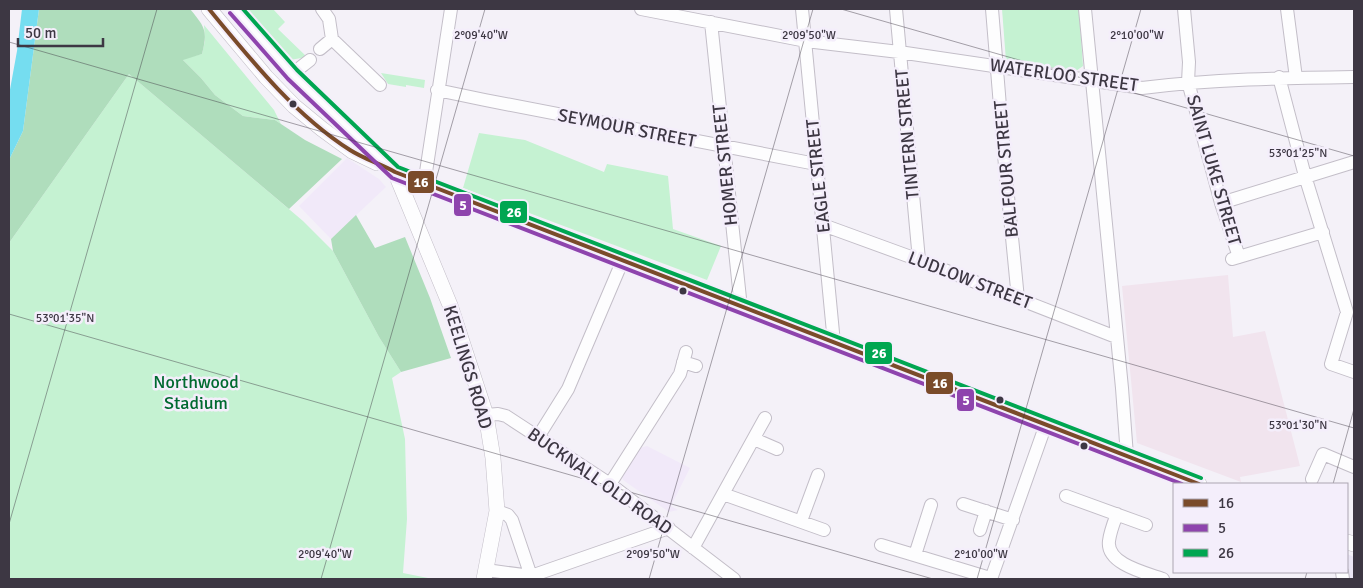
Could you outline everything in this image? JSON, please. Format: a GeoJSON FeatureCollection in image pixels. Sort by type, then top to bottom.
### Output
{"type":"FeatureCollection","features":[{"type":"Feature","properties":{"kind":"main road"},"geometry":{"type":"LineString","coordinates":[[209,9],[266,77],[294,106],[352,151],[391,170],[424,185],[622,262],[1196,483]]}},
{"type":"Feature","properties":{"kind":"main road"},"geometry":{"type":"LineString","coordinates":[[235,9],[292,74],[391,170]]}},
{"type":"Feature","properties":{"kind":"main road","name":"KEELINGS ROAD"},"geometry":{"type":"LineString","coordinates":[[391,170],[450,305],[486,415],[493,458],[497,511],[485,575]]}},
{"type":"Feature","properties":{"kind":"street"},"geometry":{"type":"LineString","coordinates":[[322,9],[329,19],[332,39],[380,85]]}},
{"type":"Feature","properties":{"kind":"street"},"geometry":{"type":"LineString","coordinates":[[424,185],[437,90],[451,9]]}},
{"type":"Feature","properties":{"kind":"street","name":"WATERLOO STREET"},"geometry":{"type":"LineString","coordinates":[[641,9],[806,40],[1142,88],[1188,82],[1279,77],[1354,77]]}},
{"type":"Feature","properties":{"kind":"street","name":"EAGLE STREET"},"geometry":{"type":"LineString","coordinates":[[802,9],[834,343]]}},
{"type":"Feature","properties":{"kind":"street","name":"TINTERN STREET"},"geometry":{"type":"LineString","coordinates":[[896,9],[919,260]]}},
{"type":"Feature","properties":{"kind":"street","name":"BALFOUR STREET"},"geometry":{"type":"LineString","coordinates":[[992,9],[1018,299]]}},
{"type":"Feature","properties":{"kind":"street"},"geometry":{"type":"LineString","coordinates":[[1085,9],[1127,456]]}},
{"type":"Feature","properties":{"kind":"street","name":"SAINT LUKE STREET"},"geometry":{"type":"LineString","coordinates":[[1184,9],[1189,62],[1188,82],[1235,258],[1323,232]]}},
{"type":"Feature","properties":{"kind":"street"},"geometry":{"type":"LineString","coordinates":[[1287,9],[1296,78]]}},
{"type":"Feature","properties":{"kind":"street","name":"HOMER STREET"},"geometry":{"type":"LineString","coordinates":[[711,22],[741,308]]}},
{"type":"Feature","properties":{"kind":"street"},"geometry":{"type":"LineString","coordinates":[[320,49],[332,39]]}},
{"type":"Feature","properties":{"kind":"street"},"geometry":{"type":"LineString","coordinates":[[292,74],[310,60]]}},
{"type":"Feature","properties":{"kind":"street"},"geometry":{"type":"LineString","coordinates":[[1279,77],[1305,176],[1347,312],[1331,364],[1354,372]]}},
{"type":"Feature","properties":{"kind":"street","name":"SEYMOUR STREET"},"geometry":{"type":"LineString","coordinates":[[437,90],[816,164]]}},
{"type":"Feature","properties":{"kind":"street"},"geometry":{"type":"LineString","coordinates":[[1221,203],[1354,162]]}},
{"type":"Feature","properties":{"kind":"street","name":"LUDLOW STREET"},"geometry":{"type":"LineString","coordinates":[[822,225],[919,260],[1116,337]]}},
{"type":"Feature","properties":{"kind":"street"},"geometry":{"type":"LineString","coordinates":[[538,437],[568,389],[622,262]]}},
{"type":"Feature","properties":{"kind":"street"},"geometry":{"type":"LineString","coordinates":[[610,484],[680,374],[684,357],[696,366]]}},
{"type":"Feature","properties":{"kind":"street","name":"BUCKNALL OLD ROAD"},"geometry":{"type":"LineString","coordinates":[[486,415],[498,414],[506,416],[610,484],[734,579]]}},
{"type":"Feature","properties":{"kind":"street"},"geometry":{"type":"LineString","coordinates":[[694,548],[765,418]]}},
{"type":"Feature","properties":{"kind":"street"},"geometry":{"type":"LineString","coordinates":[[881,545],[990,578],[1013,520],[1046,424]]}},
{"type":"Feature","properties":{"kind":"street"},"geometry":{"type":"LineString","coordinates":[[754,439],[777,449]]}},
{"type":"Feature","properties":{"kind":"street"},"geometry":{"type":"LineString","coordinates":[[1312,479],[1323,454],[1354,466]]}},
{"type":"Feature","properties":{"kind":"street"},"geometry":{"type":"LineString","coordinates":[[801,521],[818,475]]}},
{"type":"Feature","properties":{"kind":"street"},"geometry":{"type":"LineString","coordinates":[[722,494],[824,530]]}},
{"type":"Feature","properties":{"kind":"street"},"geometry":{"type":"LineString","coordinates":[[1066,496],[1146,525]]}},
{"type":"Feature","properties":{"kind":"street"},"geometry":{"type":"LineString","coordinates":[[963,504],[1013,520]]}},
{"type":"Feature","properties":{"kind":"street"},"geometry":{"type":"LineString","coordinates":[[915,555],[931,505]]}},
{"type":"Feature","properties":{"kind":"street"},"geometry":{"type":"LineString","coordinates":[[497,511],[508,515],[512,520],[531,578]]}},
{"type":"Feature","properties":{"kind":"street"},"geometry":{"type":"LineString","coordinates":[[980,530],[986,511]]}},
{"type":"Feature","properties":{"kind":"street"},"geometry":{"type":"LineString","coordinates":[[1117,514],[1108,542],[1110,552],[1126,565],[1163,579]]}},
{"type":"Feature","properties":{"kind":"street","name":"KEELINGS ROAD"},"geometry":{"type":"LineString","coordinates":[[485,575],[531,578],[669,528]]}},
{"type":"Feature","properties":{"kind":"shaded area"},"geometry":{"type":"Polygon","coordinates":[[[347,158],[379,179],[386,187],[331,239],[299,206],[347,158]]]}},
{"type":"Feature","properties":{"kind":"shaded area"},"geometry":{"type":"Polygon","coordinates":[[[1228,275],[1233,337],[1265,331],[1300,466],[1240,477],[1241,482],[1137,443],[1122,286],[1228,275]]]}},
{"type":"Feature","properties":{"kind":"shaded area"},"geometry":{"type":"Polygon","coordinates":[[[647,446],[690,468],[671,506],[678,510],[669,512],[623,480],[622,477],[640,448],[647,446]]]}},
{"type":"Feature","properties":{"kind":"shaded area"},"geometry":{"type":"Polygon","coordinates":[[[1348,554],[1354,557],[1354,579],[1349,579],[1348,554]]]}},
{"type":"Feature","properties":{"kind":"green space"},"geometry":{"type":"Polygon","coordinates":[[[39,9],[190,9],[202,25],[205,40],[202,54],[183,60],[215,95],[243,116],[275,120],[305,140],[342,159],[289,209],[129,74],[9,243],[9,160],[23,131],[39,9]]]}},
{"type":"Feature","properties":{"kind":"green space"},"geometry":{"type":"Polygon","coordinates":[[[245,9],[273,9],[285,22],[278,29],[307,57],[290,60],[245,9]]]}},
{"type":"Feature","properties":{"kind":"green space"},"geometry":{"type":"Polygon","coordinates":[[[1002,9],[1079,9],[1083,66],[1076,71],[1006,61],[1002,9]]]}},
{"type":"Feature","properties":{"kind":"green space"},"geometry":{"type":"Polygon","coordinates":[[[204,25],[274,110],[281,124],[275,120],[243,116],[215,95],[182,59],[202,54],[205,41],[204,25]]]}},
{"type":"Feature","properties":{"kind":"green space"},"geometry":{"type":"Polygon","coordinates":[[[381,73],[425,80],[424,88],[388,84],[381,73]]]}},
{"type":"Feature","properties":{"kind":"green space","name":"Northwood Stadium"},"geometry":{"type":"Polygon","coordinates":[[[129,74],[303,221],[333,251],[379,337],[401,372],[392,378],[405,439],[407,519],[403,573],[433,579],[9,579],[9,243],[129,74]]]}},
{"type":"Feature","properties":{"kind":"green space"},"geometry":{"type":"Polygon","coordinates":[[[479,133],[525,140],[604,172],[607,164],[668,176],[673,229],[721,246],[707,280],[463,188],[479,133]]]}},
{"type":"Feature","properties":{"kind":"green space"},"geometry":{"type":"Polygon","coordinates":[[[356,215],[375,248],[405,237],[430,298],[451,358],[401,372],[379,337],[333,251],[331,239],[356,215]]]}},
{"type":"Feature","properties":{"kind":"water"},"geometry":{"type":"Polygon","coordinates":[[[22,9],[39,9],[23,131],[9,160],[9,95],[22,9]]]}},
{"type":"Feature","properties":{"kind":"transit line","name":"16"},"geometry":{"type":"LineString","coordinates":[[209,9],[257,67],[292,103],[330,136],[361,156],[395,172],[1196,483]]}},
{"type":"Feature","properties":{"kind":"transit line","name":"26"},"geometry":{"type":"LineString","coordinates":[[243,9],[297,70],[398,167],[1201,478]]}},
{"type":"Feature","properties":{"kind":"transit line","name":"5"},"geometry":{"type":"LineString","coordinates":[[230,13],[288,79],[392,178],[1179,483]]}}]}
